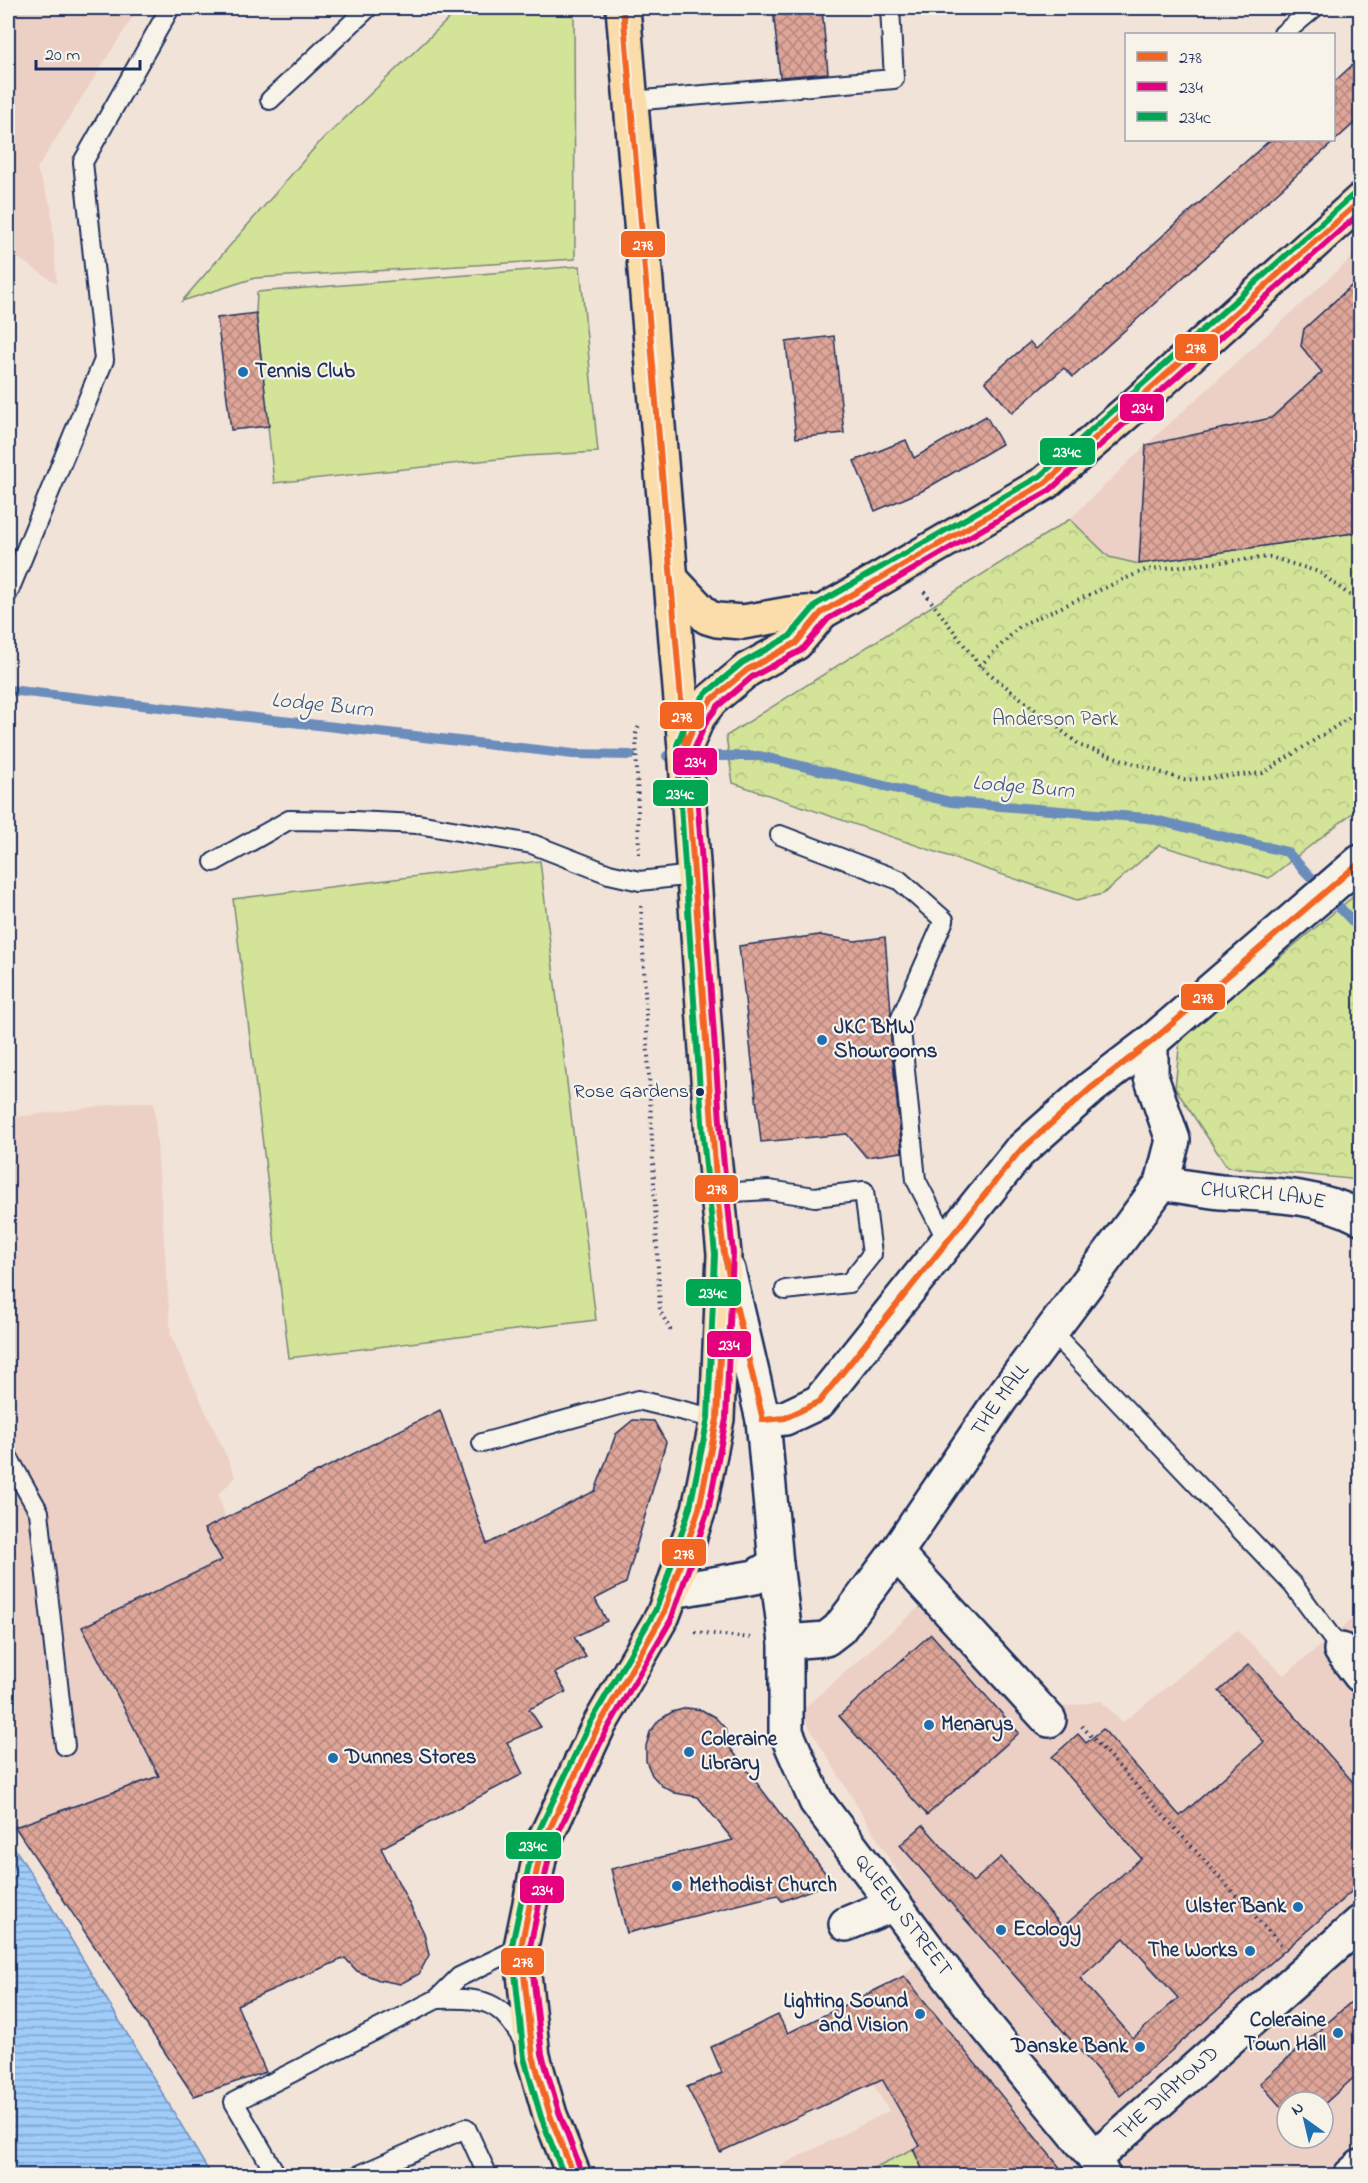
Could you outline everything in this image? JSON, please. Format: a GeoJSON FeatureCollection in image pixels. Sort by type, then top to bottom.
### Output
{"type":"FeatureCollection","features":[{"type":"Feature","properties":{"kind":"main road"},"geometry":{"type":"LineString","coordinates":[[574,2175],[550,2115],[533,2056],[521,1947],[542,1845],[598,1728],[663,1615],[699,1509],[717,1419],[724,1254],[717,1193],[686,764],[623,8]]}},
{"type":"Feature","properties":{"kind":"main road"},"geometry":{"type":"LineString","coordinates":[[686,764],[698,717],[729,682],[796,643],[822,612],[1045,483],[1133,407],[1360,201]]}},
{"type":"Feature","properties":{"kind":"main road"},"geometry":{"type":"LineString","coordinates":[[671,579],[707,617],[717,620],[743,622],[789,614],[822,612]]}},
{"type":"Feature","properties":{"kind":"street"},"geometry":{"type":"LineString","coordinates":[[763,1420],[785,1418],[819,1402],[1018,1153],[1090,1088],[1151,1042],[1351,870]]}},
{"type":"Feature","properties":{"kind":"street","name":"THE MALL"},"geometry":{"type":"LineString","coordinates":[[786,1642],[826,1639],[839,1629],[896,1553],[1051,1330],[1162,1183],[1173,1140],[1150,1077],[1151,1042]]}},
{"type":"Feature","properties":{"kind":"street","name":"CHURCH LANE"},"geometry":{"type":"LineString","coordinates":[[1162,1183],[1220,1192],[1287,1194],[1346,1209],[1360,1217]]}},
{"type":"Feature","properties":{"kind":"street"},"geometry":{"type":"LineString","coordinates":[[724,1254],[763,1420],[776,1564],[786,1642]]}},
{"type":"Feature","properties":{"kind":"street"},"geometry":{"type":"LineString","coordinates":[[896,1553],[1049,1720]]}},
{"type":"Feature","properties":{"kind":"street"},"geometry":{"type":"LineString","coordinates":[[672,1591],[755,1577],[776,1564]]}},
{"type":"Feature","properties":{"kind":"street","name":"QUEEN STREET"},"geometry":{"type":"LineString","coordinates":[[786,1642],[786,1732],[816,1801],[984,2023],[1099,2167]]}},
{"type":"Feature","properties":{"kind":"street"},"geometry":{"type":"LineString","coordinates":[[846,1924],[894,1904]]}},
{"type":"Feature","properties":{"kind":"street","name":"THE DIAMOND"},"geometry":{"type":"LineString","coordinates":[[1099,2167],[1360,1923]]}},
{"type":"Feature","properties":{"kind":"street"},"geometry":{"type":"LineString","coordinates":[[1350,2175],[1360,2167]]}},
{"type":"Feature","properties":{"kind":"lane"},"geometry":{"type":"LineString","coordinates":[[8,593],[104,360],[82,162],[170,8]]}},
{"type":"Feature","properties":{"kind":"lane"},"geometry":{"type":"LineString","coordinates":[[270,100],[368,8]]}},
{"type":"Feature","properties":{"kind":"lane"},"geometry":{"type":"LineString","coordinates":[[631,101],[894,79],[890,8]]}},
{"type":"Feature","properties":{"kind":"lane"},"geometry":{"type":"LineString","coordinates":[[1284,33],[1314,8]]}},
{"type":"Feature","properties":{"kind":"lane"},"geometry":{"type":"LineString","coordinates":[[214,862],[289,820],[365,821],[418,824],[532,844],[609,874],[640,881],[693,875]]}},
{"type":"Feature","properties":{"kind":"lane"},"geometry":{"type":"LineString","coordinates":[[780,835],[899,880],[944,920],[900,1020],[916,1180],[948,1242]]}},
{"type":"Feature","properties":{"kind":"lane"},"geometry":{"type":"LineString","coordinates":[[717,1193],[769,1190],[815,1197],[864,1191],[872,1254],[849,1283],[785,1290]]}},
{"type":"Feature","properties":{"kind":"lane"},"geometry":{"type":"LineString","coordinates":[[1051,1330],[1293,1585],[1351,1663]]}},
{"type":"Feature","properties":{"kind":"lane"},"geometry":{"type":"LineString","coordinates":[[482,1443],[638,1400],[717,1419]]}},
{"type":"Feature","properties":{"kind":"lane"},"geometry":{"type":"LineString","coordinates":[[8,1457],[39,1512],[65,1746]]}},
{"type":"Feature","properties":{"kind":"lane"},"geometry":{"type":"LineString","coordinates":[[277,2175],[234,2102],[437,1999],[459,1977],[521,1947]]}},
{"type":"Feature","properties":{"kind":"lane"},"geometry":{"type":"LineString","coordinates":[[437,1999],[470,1998],[496,2006],[510,2018],[533,2056]]}},
{"type":"Feature","properties":{"kind":"lane"},"geometry":{"type":"LineString","coordinates":[[357,2175],[466,2128],[488,2175]]}},
{"type":"Feature","properties":{"kind":"path"},"geometry":{"type":"LineString","coordinates":[[980,666],[1021,625],[1145,570],[1270,557],[1319,572],[1360,603]]}},
{"type":"Feature","properties":{"kind":"path"},"geometry":{"type":"LineString","coordinates":[[904,565],[980,666],[1082,746],[1184,780],[1263,773],[1360,711]]}},
{"type":"Feature","properties":{"kind":"path"},"geometry":{"type":"LineString","coordinates":[[640,723],[636,734],[640,881],[660,1311],[672,1334]]}},
{"type":"Feature","properties":{"kind":"path"},"geometry":{"type":"LineString","coordinates":[[695,1632],[786,1642]]}},
{"type":"Feature","properties":{"kind":"path"},"geometry":{"type":"LineString","coordinates":[[1049,1720],[1082,1725],[1306,1972]]}},
{"type":"Feature","properties":{"kind":"shaded area"},"geometry":{"type":"Polygon","coordinates":[[[8,8],[136,8],[137,10],[37,169],[51,206],[57,284],[18,258],[8,262],[8,8]]]}},
{"type":"Feature","properties":{"kind":"shaded area"},"geometry":{"type":"Polygon","coordinates":[[[1360,250],[1360,532],[1139,564],[1109,557],[1070,519],[1146,445],[1360,250]]]}},
{"type":"Feature","properties":{"kind":"shaded area"},"geometry":{"type":"Polygon","coordinates":[[[133,1102],[154,1102],[171,1336],[236,1477],[218,1494],[226,1518],[204,1529],[222,1560],[82,1627],[159,1776],[15,1827],[8,1815],[8,1118],[133,1102]]]}},
{"type":"Feature","properties":{"kind":"shaded area"},"geometry":{"type":"Polygon","coordinates":[[[919,1607],[1025,1713],[1101,1701],[1122,1723],[1237,1630],[1284,1675],[1360,1613],[1360,2175],[760,2176],[889,2111],[830,2014],[904,1976],[938,1939],[800,1712],[919,1607]]]}},
{"type":"Feature","properties":{"kind":"green space"},"geometry":{"type":"Polygon","coordinates":[[[460,8],[574,8],[575,259],[255,278],[182,301],[317,145],[460,8]]]}},
{"type":"Feature","properties":{"kind":"green space"},"geometry":{"type":"Polygon","coordinates":[[[580,266],[598,452],[526,456],[274,483],[256,313],[257,292],[580,266]]]}},
{"type":"Feature","properties":{"kind":"green space","name":"Anderson Park"},"geometry":{"type":"Polygon","coordinates":[[[1070,519],[1109,557],[1139,564],[1360,532],[1360,807],[1269,878],[1159,845],[1103,894],[1077,900],[733,783],[726,736],[1070,519]]]}},
{"type":"Feature","properties":{"kind":"green space"},"geometry":{"type":"Polygon","coordinates":[[[540,861],[596,1320],[289,1358],[233,899],[540,861]]]}},
{"type":"Feature","properties":{"kind":"green space"},"geometry":{"type":"Polygon","coordinates":[[[1360,891],[1360,1180],[1227,1167],[1175,1088],[1180,1039],[1360,891]]]}},
{"type":"Feature","properties":{"kind":"green space"},"geometry":{"type":"Polygon","coordinates":[[[913,2149],[925,2175],[859,2175],[913,2149]]]}},
{"type":"Feature","properties":{"kind":"water"},"geometry":{"type":"Polygon","coordinates":[[[8,1838],[44,1894],[211,2175],[8,2175],[8,1838]]]}},
{"type":"Feature","properties":{"kind":"building"},"geometry":{"type":"Polygon","coordinates":[[[773,8],[822,8],[828,73],[780,77],[773,8]]]}},
{"type":"Feature","properties":{"kind":"building"},"geometry":{"type":"Polygon","coordinates":[[[1360,58],[1360,118],[1335,141],[1335,81],[1360,58]]]}},
{"type":"Feature","properties":{"kind":"building"},"geometry":{"type":"Polygon","coordinates":[[[1269,141],[1335,141],[1073,377],[1064,368],[1012,413],[985,381],[1030,342],[1036,349],[1269,141]]]}},
{"type":"Feature","properties":{"kind":"building"},"geometry":{"type":"Polygon","coordinates":[[[1360,278],[1360,532],[1139,564],[1146,445],[1271,418],[1322,372],[1301,346],[1304,329],[1360,278]]]}},
{"type":"Feature","properties":{"kind":"building","name":"Tennis Club"},"geometry":{"type":"Polygon","coordinates":[[[256,313],[269,426],[231,430],[217,318],[256,313]]]}},
{"type":"Feature","properties":{"kind":"building"},"geometry":{"type":"Polygon","coordinates":[[[834,336],[844,433],[796,438],[786,342],[834,336]]]}},
{"type":"Feature","properties":{"kind":"building"},"geometry":{"type":"Polygon","coordinates":[[[986,416],[1002,444],[922,491],[875,511],[854,461],[906,440],[914,458],[986,416]]]}},
{"type":"Feature","properties":{"kind":"building","name":"JKC BMW Showrooms"},"geometry":{"type":"Polygon","coordinates":[[[819,935],[855,941],[885,937],[891,1012],[889,1021],[902,1152],[866,1157],[847,1134],[761,1142],[739,946],[819,935]]]}},
{"type":"Feature","properties":{"kind":"building","name":"Dunnes Stores"},"geometry":{"type":"Polygon","coordinates":[[[440,1410],[487,1544],[595,1491],[616,1434],[633,1420],[654,1421],[666,1442],[626,1583],[595,1599],[607,1621],[574,1637],[586,1657],[555,1673],[566,1692],[529,1709],[541,1727],[507,1742],[523,1774],[381,1848],[424,1933],[429,1955],[419,1974],[400,1984],[379,1980],[357,1971],[345,1958],[237,2005],[266,2072],[194,2096],[15,1827],[159,1776],[82,1627],[222,1560],[204,1529],[440,1410]]]}},
{"type":"Feature","properties":{"kind":"building","name":"Menarys"},"geometry":{"type":"Polygon","coordinates":[[[931,1634],[1019,1733],[927,1815],[839,1716],[931,1634]]]}},
{"type":"Feature","properties":{"kind":"building"},"geometry":{"type":"Polygon","coordinates":[[[1249,1664],[1360,1790],[1360,1884],[1120,2096],[900,1845],[923,1825],[973,1882],[1001,1857],[1063,1927],[1141,1858],[1052,1757],[1078,1734],[1086,1743],[1103,1729],[1180,1816],[1264,1742],[1219,1691],[1249,1664]],[[1124,1938],[1080,1978],[1133,2038],[1178,1998],[1124,1938]]]}},
{"type":"Feature","properties":{"kind":"building"},"geometry":{"type":"Polygon","coordinates":[[[687,1708],[702,1710],[715,1717],[725,1728],[731,1749],[832,1882],[782,1901],[777,1895],[627,1933],[611,1869],[733,1840],[698,1797],[675,1793],[662,1786],[652,1775],[646,1761],[646,1746],[650,1732],[659,1720],[672,1712],[687,1708]]]}},
{"type":"Feature","properties":{"kind":"building"},"geometry":{"type":"Polygon","coordinates":[[[904,1976],[1066,2175],[925,2175],[913,2149],[920,2146],[882,2079],[720,2152],[687,2087],[722,2073],[711,2047],[778,2015],[788,2033],[904,1976]]]}},
{"type":"Feature","properties":{"kind":"building","name":"Coleraine Town Hall"},"geometry":{"type":"Polygon","coordinates":[[[1360,1994],[1360,2072],[1335,2094],[1335,2090],[1275,2090],[1275,2100],[1260,2083],[1360,1994]]]}},
{"type":"Feature","properties":{"kind":"waterway","name":"Lodge Burn"},"geometry":{"type":"LineString","coordinates":[[9,690],[573,754],[631,755]]}},
{"type":"Feature","properties":{"kind":"waterway","name":"Lodge Burn"},"geometry":{"type":"LineString","coordinates":[[667,756],[760,756],[951,802],[1147,818],[1287,852],[1360,929]]}},
{"type":"Feature","properties":{"kind":"transit line","name":"278"},"geometry":{"type":"LineString","coordinates":[[623,8],[685,748],[717,1193],[724,1254],[763,1420]]}},
{"type":"Feature","properties":{"kind":"transit line","name":"234c"},"geometry":{"type":"LineString","coordinates":[[564,2176],[541,2117],[524,2058],[512,1945],[534,1841],[590,1723],[655,1611],[664,1588],[690,1507],[708,1418],[715,1254],[703,1137],[677,745],[690,713],[705,694],[742,663],[790,636],[817,604],[1040,476],[1354,194]]}},
{"type":"Feature","properties":{"kind":"transit line","name":"278"},"geometry":{"type":"LineString","coordinates":[[685,748],[698,717],[711,700],[747,670],[796,643],[822,612],[1045,483],[1360,201]]}},
{"type":"Feature","properties":{"kind":"transit line","name":"234"},"geometry":{"type":"LineString","coordinates":[[582,2173],[559,2112],[542,2054],[530,1947],[551,1848],[606,1731],[671,1620],[708,1511],[726,1419],[733,1253],[721,1135],[694,750],[706,722],[718,706],[752,677],[802,650],[828,619],[1050,490],[1360,213]]}},
{"type":"Feature","properties":{"kind":"transit line","name":"278"},"geometry":{"type":"LineString","coordinates":[[763,1420],[785,1418],[819,1402],[1018,1153],[1091,1088],[1151,1042],[1360,862]]}},
{"type":"Feature","properties":{"kind":"transit line","name":"278"},"geometry":{"type":"LineString","coordinates":[[574,2176],[550,2115],[533,2056],[521,1947],[542,1845],[598,1727],[663,1615],[699,1509],[717,1419],[721,1335]]}},
{"type":"Feature","properties":{"kind":"place","name":"Tennis Club"},"geometry":{"type":"Point","coordinates":[243,372]}},
{"type":"Feature","properties":{"kind":"place","name":"JKC BMW Showrooms"},"geometry":{"type":"Point","coordinates":[822,1040]}},
{"type":"Feature","properties":{"kind":"place","name":"Rose Gardens"},"geometry":{"type":"Point","coordinates":[700,1092]}},
{"type":"Feature","properties":{"kind":"place","name":"Menarys"},"geometry":{"type":"Point","coordinates":[929,1725]}},
{"type":"Feature","properties":{"kind":"place","name":"Coleraine Library"},"geometry":{"type":"Point","coordinates":[689,1752]}},
{"type":"Feature","properties":{"kind":"place","name":"Dunnes Stores"},"geometry":{"type":"Point","coordinates":[333,1758]}},
{"type":"Feature","properties":{"kind":"place","name":"Methodist Church"},"geometry":{"type":"Point","coordinates":[677,1886]}},
{"type":"Feature","properties":{"kind":"place","name":"Ulster Bank"},"geometry":{"type":"Point","coordinates":[1298,1907]}},
{"type":"Feature","properties":{"kind":"place","name":"Ecology"},"geometry":{"type":"Point","coordinates":[1001,1930]}},
{"type":"Feature","properties":{"kind":"place","name":"The Works"},"geometry":{"type":"Point","coordinates":[1250,1951]}},
{"type":"Feature","properties":{"kind":"place","name":"Lighting Sound and Vision"},"geometry":{"type":"Point","coordinates":[920,2014]}},
{"type":"Feature","properties":{"kind":"place","name":"Coleraine Town Hall"},"geometry":{"type":"Point","coordinates":[1338,2033]}},
{"type":"Feature","properties":{"kind":"place","name":"Danske Bank"},"geometry":{"type":"Point","coordinates":[1140,2047]}}]}
